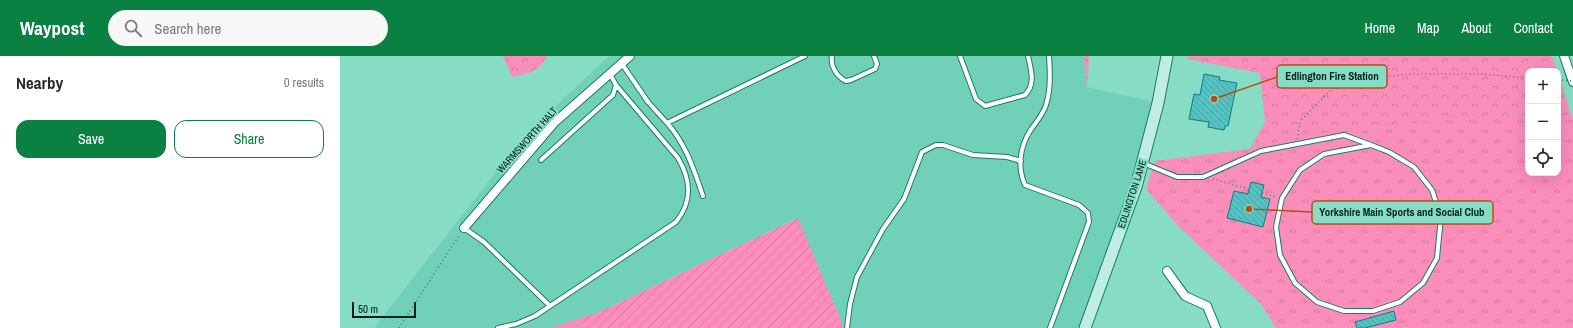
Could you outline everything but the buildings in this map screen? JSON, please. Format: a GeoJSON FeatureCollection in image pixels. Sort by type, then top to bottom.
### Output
{"type":"FeatureCollection","features":[{"type":"Feature","properties":{"kind":"main road","name":"EDLINGTON LANE"},"geometry":{"type":"LineString","coordinates":[[1085,328],[1136,187],[1143,163],[1167,56]]}},
{"type":"Feature","properties":{"kind":"street","name":"WARMSWORTH HALT"},"geometry":{"type":"LineString","coordinates":[[464,228],[555,122],[630,56]]}},
{"type":"Feature","properties":{"kind":"street"},"geometry":{"type":"LineString","coordinates":[[1564,56],[1573,81]]}},
{"type":"Feature","properties":{"kind":"street"},"geometry":{"type":"LineString","coordinates":[[1167,271],[1185,296],[1206,306],[1216,328]]}},
{"type":"Feature","properties":{"kind":"lane"},"geometry":{"type":"LineString","coordinates":[[667,123],[681,118],[805,56]]}},
{"type":"Feature","properties":{"kind":"lane"},"geometry":{"type":"LineString","coordinates":[[832,56],[832,63],[837,74],[846,81],[875,69],[877,64],[874,56]]}},
{"type":"Feature","properties":{"kind":"lane"},"geometry":{"type":"LineString","coordinates":[[960,56],[976,100],[985,106],[1026,95],[1030,90],[1032,79],[1028,56]]}},
{"type":"Feature","properties":{"kind":"lane"},"geometry":{"type":"LineString","coordinates":[[1049,56],[1050,85],[1046,105],[1023,145],[1020,161],[1025,184],[1079,205],[1088,213],[1089,222],[1050,328]]}},
{"type":"Feature","properties":{"kind":"lane"},"geometry":{"type":"LineString","coordinates":[[621,63],[648,102],[674,130],[689,157],[703,196]]}},
{"type":"Feature","properties":{"kind":"lane"},"geometry":{"type":"LineString","coordinates":[[498,328],[522,322],[550,306],[676,222],[684,212],[688,201],[685,169],[678,158],[616,85],[610,73]]}},
{"type":"Feature","properties":{"kind":"lane"},"geometry":{"type":"LineString","coordinates":[[541,160],[613,95],[616,85]]}},
{"type":"Feature","properties":{"kind":"lane"},"geometry":{"type":"LineString","coordinates":[[1143,163],[1177,177],[1203,177],[1262,151],[1344,135],[1371,145],[1389,152],[1414,167],[1432,190],[1441,217],[1437,258],[1423,283],[1400,302],[1373,311],[1344,311],[1317,302],[1295,283],[1280,255],[1276,226],[1282,198],[1300,170],[1324,154],[1371,145]]}},
{"type":"Feature","properties":{"kind":"lane"},"geometry":{"type":"LineString","coordinates":[[847,328],[850,304],[857,277],[883,229],[904,199],[922,152],[936,145],[943,145],[973,155],[1007,157],[1020,161]]}},
{"type":"Feature","properties":{"kind":"lane"},"geometry":{"type":"LineString","coordinates":[[464,228],[484,242],[550,306]]}},
{"type":"Feature","properties":{"kind":"path"},"geometry":{"type":"LineString","coordinates":[[1296,144],[1301,120],[1339,82],[1411,74],[1482,74],[1525,78]]}},
{"type":"Feature","properties":{"kind":"path"},"geometry":{"type":"LineString","coordinates":[[1561,80],[1573,81]]}},
{"type":"Feature","properties":{"kind":"path"},"geometry":{"type":"LineString","coordinates":[[1203,177],[1249,189]]}},
{"type":"Feature","properties":{"kind":"path"},"geometry":{"type":"LineString","coordinates":[[1262,193],[1282,198]]}},
{"type":"Feature","properties":{"kind":"path"},"geometry":{"type":"LineString","coordinates":[[399,328],[464,228]]}},
{"type":"Feature","properties":{"kind":"shaded area"},"geometry":{"type":"Polygon","coordinates":[[[609,56],[1084,56],[1087,87],[1158,103],[1085,328],[844,328],[797,218],[597,313],[551,328],[374,328],[525,135],[609,56]]]}},
{"type":"Feature","properties":{"kind":"green space"},"geometry":{"type":"Polygon","coordinates":[[[503,56],[547,56],[537,69],[512,77],[503,56]]]}},
{"type":"Feature","properties":{"kind":"green space"},"geometry":{"type":"Polygon","coordinates":[[[1084,56],[1089,56],[1087,87],[1084,56]]]}},
{"type":"Feature","properties":{"kind":"green space"},"geometry":{"type":"Polygon","coordinates":[[[1188,56],[1552,56],[1556,68],[1525,68],[1525,116],[1438,120],[1299,139],[1250,149],[1265,122],[1260,73],[1188,59],[1188,56]]]}},
{"type":"Feature","properties":{"kind":"green space"},"geometry":{"type":"Polygon","coordinates":[[[1561,83],[1571,115],[1561,115],[1561,83]]]}},
{"type":"Feature","properties":{"kind":"green space"},"geometry":{"type":"Polygon","coordinates":[[[1561,115],[1571,115],[1573,119],[1573,328],[1276,328],[1261,304],[1177,225],[1146,189],[1155,161],[1250,149],[1299,139],[1438,120],[1525,116],[1525,176],[1561,176],[1561,115]]]}},
{"type":"Feature","properties":{"kind":"green space"},"geometry":{"type":"Polygon","coordinates":[[[798,218],[844,328],[583,328],[580,318],[597,313],[798,218]]]}},
{"type":"Feature","properties":{"kind":"green space"},"geometry":{"type":"Polygon","coordinates":[[[580,318],[583,328],[551,328],[580,318]]]}},
{"type":"Feature","properties":{"kind":"place","name":"Edlington Fire Station"},"geometry":{"type":"Point","coordinates":[1214,99]}},
{"type":"Feature","properties":{"kind":"place","name":"Yorkshire Main Sports and Social Club"},"geometry":{"type":"Point","coordinates":[1249,209]}}]}
